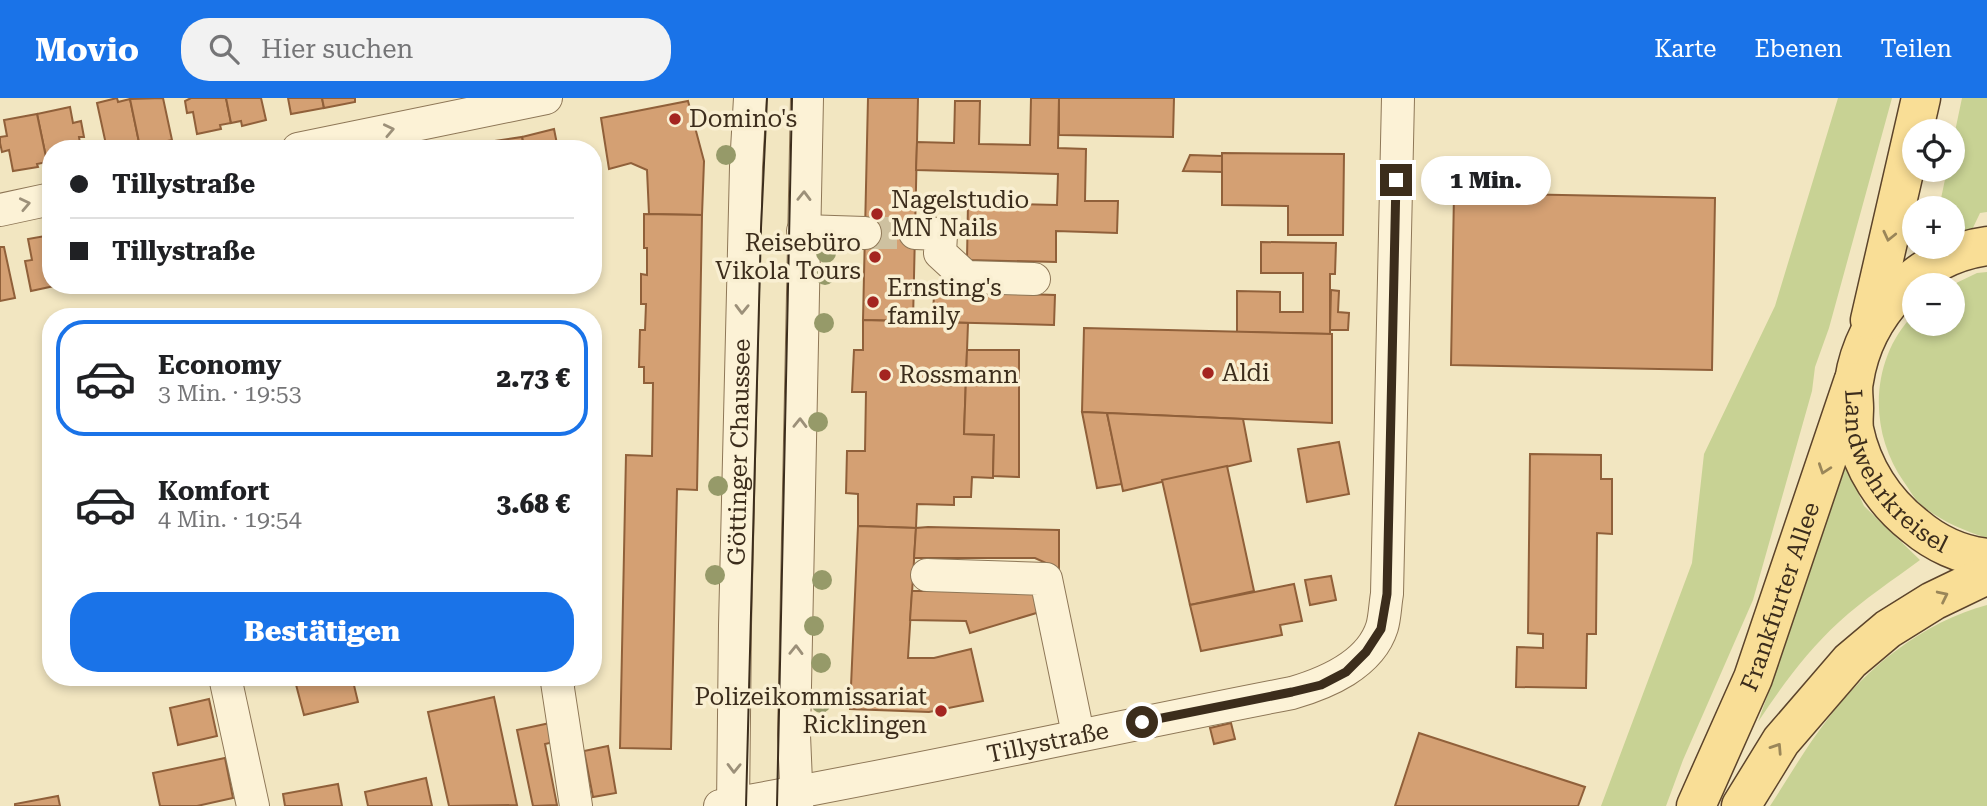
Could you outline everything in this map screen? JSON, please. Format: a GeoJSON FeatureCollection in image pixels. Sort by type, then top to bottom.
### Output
{"type":"FeatureCollection","features":[{"type":"Feature","properties":{"kind":"main road"},"geometry":{"type":"LineString","coordinates":[[1867,336],[1921,98]]}},
{"type":"Feature","properties":{"kind":"main road","name":"Landwehrkreisel"},"geometry":{"type":"LineString","coordinates":[[1987,246],[1959,253],[1922,272],[1890,300],[1867,336],[1853,382],[1854,428],[1868,472],[1895,510],[1931,539],[1974,556],[1987,558]]}},
{"type":"Feature","properties":{"kind":"main road","name":"Frankfurter Allee"},"geometry":{"type":"LineString","coordinates":[[1696,806],[1753,678],[1853,382]]}},
{"type":"Feature","properties":{"kind":"main road"},"geometry":{"type":"LineString","coordinates":[[1741,806],[1781,741],[1850,661],[1899,622],[1933,601],[1987,575]]}},
{"type":"Feature","properties":{"kind":"street"},"geometry":{"type":"LineString","coordinates":[[342,140],[546,98]]}},
{"type":"Feature","properties":{"kind":"street","name":"Göttinger Chaussee"},"geometry":{"type":"LineString","coordinates":[[733,804],[745,181],[750,98]]}},
{"type":"Feature","properties":{"kind":"street"},"geometry":{"type":"LineString","coordinates":[[797,799],[794,735],[807,98]]}},
{"type":"Feature","properties":{"kind":"street","name":"Tillystraße"},"geometry":{"type":"LineString","coordinates":[[733,804],[797,799],[1078,734],[1292,692],[1321,685],[1346,672],[1366,652],[1381,629],[1387,594],[1398,98]]}},
{"type":"Feature","properties":{"kind":"street"},"geometry":{"type":"LineString","coordinates":[[0,210],[42,201]]}},
{"type":"Feature","properties":{"kind":"street"},"geometry":{"type":"LineString","coordinates":[[803,232],[865,233]]}},
{"type":"Feature","properties":{"kind":"street"},"geometry":{"type":"LineString","coordinates":[[915,233],[941,234],[940,253],[966,277],[1034,279]]}},
{"type":"Feature","properties":{"kind":"street"},"geometry":{"type":"LineString","coordinates":[[927,575],[1045,579],[1078,734]]}},
{"type":"Feature","properties":{"kind":"street"},"geometry":{"type":"LineString","coordinates":[[227,686],[253,806]]}},
{"type":"Feature","properties":{"kind":"street"},"geometry":{"type":"LineString","coordinates":[[558,686],[576,806]]}},
{"type":"Feature","properties":{"kind":"green space"},"geometry":{"type":"Polygon","coordinates":[[[1838,98],[1892,98],[1829,328],[1815,367],[1812,391],[1753,600],[1683,760],[1666,806],[1601,806],[1692,563],[1704,454],[1775,306],[1838,98]]]}},
{"type":"Feature","properties":{"kind":"green space"},"geometry":{"type":"Polygon","coordinates":[[[1962,98],[1987,98],[1987,212],[1980,213],[1970,234],[1965,236],[1965,196],[1942,196],[1944,182],[1965,182],[1965,119],[1958,119],[1962,98]]]}},
{"type":"Feature","properties":{"kind":"green space"},"geometry":{"type":"Polygon","coordinates":[[[1987,272],[1987,538],[1944,520],[1916,499],[1892,462],[1884,441],[1879,396],[1882,373],[1889,352],[1902,328],[1902,336],[1965,336],[1965,279],[1987,272]]]}},
{"type":"Feature","properties":{"kind":"green space"},"geometry":{"type":"Polygon","coordinates":[[[1841,455],[1864,506],[1920,560],[1858,605],[1827,633],[1796,669],[1758,722],[1785,646],[1841,455]]]}},
{"type":"Feature","properties":{"kind":"green space"},"geometry":{"type":"Polygon","coordinates":[[[1987,605],[1987,806],[1770,806],[1827,720],[1859,682],[1919,635],[1940,623],[1987,605]]]}},
{"type":"Feature","properties":{"kind":"building"},"geometry":{"type":"Polygon","coordinates":[[[117,98],[118,102],[130,99],[139,140],[105,140],[97,103],[117,98]]]}},
{"type":"Feature","properties":{"kind":"building"},"geometry":{"type":"Polygon","coordinates":[[[163,98],[172,140],[139,140],[130,99],[163,98]]]}},
{"type":"Feature","properties":{"kind":"building"},"geometry":{"type":"Polygon","coordinates":[[[191,98],[226,98],[231,123],[220,125],[221,129],[197,134],[193,112],[187,113],[185,101],[191,98]]]}},
{"type":"Feature","properties":{"kind":"building"},"geometry":{"type":"Polygon","coordinates":[[[226,98],[261,98],[266,120],[242,126],[241,121],[231,123],[226,98]]]}},
{"type":"Feature","properties":{"kind":"building"},"geometry":{"type":"Polygon","coordinates":[[[288,98],[322,98],[324,108],[291,114],[288,98]]]}},
{"type":"Feature","properties":{"kind":"building"},"geometry":{"type":"Polygon","coordinates":[[[322,98],[355,98],[355,102],[324,108],[322,98]]]}},
{"type":"Feature","properties":{"kind":"building"},"geometry":{"type":"Polygon","coordinates":[[[868,98],[918,98],[913,321],[863,320],[868,98]]]}},
{"type":"Feature","properties":{"kind":"building"},"geometry":{"type":"Polygon","coordinates":[[[1031,98],[1059,98],[1058,148],[1086,149],[1085,201],[1118,201],[1117,233],[1056,231],[1056,262],[967,260],[968,203],[1057,205],[1058,174],[916,170],[917,142],[954,143],[955,101],[980,101],[979,144],[1030,145],[1031,98]]]}},
{"type":"Feature","properties":{"kind":"building"},"geometry":{"type":"Polygon","coordinates":[[[1059,98],[1174,98],[1173,137],[1059,135],[1059,98]]]}},
{"type":"Feature","properties":{"kind":"building"},"geometry":{"type":"Polygon","coordinates":[[[688,101],[704,161],[702,215],[649,214],[647,170],[631,163],[609,169],[601,118],[688,101]]]}},
{"type":"Feature","properties":{"kind":"building"},"geometry":{"type":"Polygon","coordinates":[[[70,107],[73,123],[81,121],[84,137],[79,137],[80,140],[42,140],[37,114],[70,107]]]}},
{"type":"Feature","properties":{"kind":"building"},"geometry":{"type":"Polygon","coordinates":[[[37,114],[42,140],[42,163],[37,164],[38,167],[13,171],[9,150],[2,152],[0,143],[0,137],[7,136],[4,120],[37,114]]]}},
{"type":"Feature","properties":{"kind":"building"},"geometry":{"type":"Polygon","coordinates":[[[554,129],[556,140],[522,140],[522,137],[554,129]]]}},
{"type":"Feature","properties":{"kind":"building"},"geometry":{"type":"Polygon","coordinates":[[[522,137],[522,140],[501,140],[522,137]]]}},
{"type":"Feature","properties":{"kind":"building"},"geometry":{"type":"Polygon","coordinates":[[[1222,153],[1344,154],[1343,235],[1288,235],[1288,206],[1222,205],[1222,153]]]}},
{"type":"Feature","properties":{"kind":"building"},"geometry":{"type":"Polygon","coordinates":[[[1190,155],[1222,156],[1222,172],[1183,171],[1190,155]]]}},
{"type":"Feature","properties":{"kind":"building"},"geometry":{"type":"Polygon","coordinates":[[[1454,193],[1715,198],[1712,370],[1451,365],[1454,193]]]}},
{"type":"Feature","properties":{"kind":"building"},"geometry":{"type":"Polygon","coordinates":[[[644,214],[702,215],[697,490],[677,489],[671,749],[620,748],[626,455],[652,456],[653,383],[644,383],[644,367],[639,367],[640,330],[645,330],[646,304],[641,304],[641,274],[647,275],[644,214]]]}},
{"type":"Feature","properties":{"kind":"building"},"geometry":{"type":"Polygon","coordinates":[[[42,237],[42,289],[31,291],[25,261],[32,260],[28,239],[42,237]]]}},
{"type":"Feature","properties":{"kind":"building"},"geometry":{"type":"Polygon","coordinates":[[[1261,242],[1336,243],[1335,274],[1330,274],[1330,334],[1237,332],[1237,291],[1280,292],[1280,312],[1303,312],[1303,273],[1261,273],[1261,242]]]}},
{"type":"Feature","properties":{"kind":"building"},"geometry":{"type":"Polygon","coordinates":[[[0,247],[4,247],[15,298],[0,301],[0,247]]]}},
{"type":"Feature","properties":{"kind":"building"},"geometry":{"type":"Polygon","coordinates":[[[1331,290],[1339,291],[1338,312],[1349,313],[1348,330],[1330,330],[1331,290]]]}},
{"type":"Feature","properties":{"kind":"building"},"geometry":{"type":"Polygon","coordinates":[[[934,291],[1055,295],[1054,325],[933,322],[934,291]]]}},
{"type":"Feature","properties":{"kind":"building"},"geometry":{"type":"Polygon","coordinates":[[[863,320],[968,323],[964,434],[994,435],[993,478],[972,477],[971,497],[954,497],[954,505],[917,504],[916,528],[858,526],[858,494],[846,493],[847,451],[865,451],[866,392],[852,392],[854,350],[863,350],[863,320]]]}},
{"type":"Feature","properties":{"kind":"building","name":"Aldi"},"geometry":{"type":"Polygon","coordinates":[[[1084,328],[1332,334],[1332,423],[1082,412],[1084,328]]]}},
{"type":"Feature","properties":{"kind":"building"},"geometry":{"type":"Polygon","coordinates":[[[967,350],[1019,350],[1019,477],[993,476],[994,435],[964,434],[967,350]]]}},
{"type":"Feature","properties":{"kind":"building"},"geometry":{"type":"Polygon","coordinates":[[[1082,412],[1107,413],[1122,484],[1097,488],[1082,412]]]}},
{"type":"Feature","properties":{"kind":"building"},"geometry":{"type":"Polygon","coordinates":[[[1107,413],[1243,419],[1251,461],[1123,491],[1107,413]]]}},
{"type":"Feature","properties":{"kind":"building"},"geometry":{"type":"Polygon","coordinates":[[[1339,442],[1349,494],[1307,502],[1298,449],[1339,442]]]}},
{"type":"Feature","properties":{"kind":"building"},"geometry":{"type":"Polygon","coordinates":[[[1530,454],[1601,455],[1601,479],[1612,479],[1612,534],[1597,533],[1596,634],[1587,634],[1586,688],[1516,687],[1517,647],[1543,648],[1543,634],[1528,633],[1530,454]]]}},
{"type":"Feature","properties":{"kind":"building"},"geometry":{"type":"Polygon","coordinates":[[[1227,466],[1254,591],[1190,605],[1162,480],[1227,466]]]}},
{"type":"Feature","properties":{"kind":"building"},"geometry":{"type":"Polygon","coordinates":[[[858,526],[916,528],[908,658],[934,658],[971,649],[983,701],[929,712],[850,709],[858,526]]]}},
{"type":"Feature","properties":{"kind":"building"},"geometry":{"type":"Polygon","coordinates":[[[916,528],[1059,530],[1059,569],[1035,558],[914,558],[916,528]]]}},
{"type":"Feature","properties":{"kind":"building"},"geometry":{"type":"Polygon","coordinates":[[[1331,576],[1336,600],[1310,605],[1305,580],[1331,576]]]}},
{"type":"Feature","properties":{"kind":"building"},"geometry":{"type":"Polygon","coordinates":[[[1294,584],[1302,621],[1280,625],[1282,635],[1201,651],[1190,605],[1294,584]]]}},
{"type":"Feature","properties":{"kind":"building"},"geometry":{"type":"Polygon","coordinates":[[[912,591],[1036,591],[1043,611],[970,633],[966,621],[910,620],[912,591]]]}},
{"type":"Feature","properties":{"kind":"building"},"geometry":{"type":"Polygon","coordinates":[[[296,686],[354,686],[358,702],[304,715],[296,686]]]}},
{"type":"Feature","properties":{"kind":"building"},"geometry":{"type":"Polygon","coordinates":[[[494,697],[517,805],[449,806],[428,712],[494,697]]]}},
{"type":"Feature","properties":{"kind":"building"},"geometry":{"type":"Polygon","coordinates":[[[209,699],[217,736],[178,745],[170,708],[209,699]]]}},
{"type":"Feature","properties":{"kind":"building"},"geometry":{"type":"Polygon","coordinates":[[[550,723],[554,742],[545,744],[557,805],[533,806],[517,730],[550,723]]]}},
{"type":"Feature","properties":{"kind":"building"},"geometry":{"type":"Polygon","coordinates":[[[1231,723],[1235,739],[1214,744],[1210,728],[1231,723]]]}},
{"type":"Feature","properties":{"kind":"building"},"geometry":{"type":"Polygon","coordinates":[[[1419,733],[1585,787],[1578,806],[1395,806],[1419,733]]]}},
{"type":"Feature","properties":{"kind":"building"},"geometry":{"type":"Polygon","coordinates":[[[608,746],[616,793],[593,797],[584,751],[608,746]]]}},
{"type":"Feature","properties":{"kind":"building"},"geometry":{"type":"Polygon","coordinates":[[[225,758],[233,798],[197,806],[160,806],[153,773],[225,758]]]}},
{"type":"Feature","properties":{"kind":"building"},"geometry":{"type":"Polygon","coordinates":[[[426,778],[432,806],[368,806],[365,792],[426,778]]]}},
{"type":"Feature","properties":{"kind":"building"},"geometry":{"type":"Polygon","coordinates":[[[338,784],[342,806],[285,806],[283,794],[338,784]]]}},
{"type":"Feature","properties":{"kind":"building"},"geometry":{"type":"Polygon","coordinates":[[[58,796],[60,806],[15,806],[15,804],[58,796]]]}},
{"type":"Feature","properties":{"kind":"tunnel"},"geometry":{"type":"LineString","coordinates":[[865,233],[915,233]]}},
{"type":"Feature","properties":{"kind":"tram line"},"geometry":{"type":"LineString","coordinates":[[746,806],[761,228],[767,98]]}},
{"type":"Feature","properties":{"kind":"tram line"},"geometry":{"type":"LineString","coordinates":[[777,806],[792,98]]}},
{"type":"Feature","properties":{"kind":"place","name":"Domino's"},"geometry":{"type":"Point","coordinates":[675,119]}},
{"type":"Feature","properties":{"kind":"place","name":"Nagelstudio MN Nails"},"geometry":{"type":"Point","coordinates":[877,214]}},
{"type":"Feature","properties":{"kind":"place","name":"Reisebüro Vikola Tours"},"geometry":{"type":"Point","coordinates":[875,257]}},
{"type":"Feature","properties":{"kind":"place","name":"Ernsting's family"},"geometry":{"type":"Point","coordinates":[873,302]}},
{"type":"Feature","properties":{"kind":"place","name":"Aldi"},"geometry":{"type":"Point","coordinates":[1208,373]}},
{"type":"Feature","properties":{"kind":"place","name":"Rossmann"},"geometry":{"type":"Point","coordinates":[885,375]}},
{"type":"Feature","properties":{"kind":"place","name":"Polizeikommissariat Ricklingen"},"geometry":{"type":"Point","coordinates":[941,711]}},
{"type":"Feature","properties":{"kind":"route"},"geometry":{"type":"LineString","coordinates":[[1142,722],[1321,685],[1346,672],[1366,652],[1381,629],[1387,594],[1396,180]]}}]}
